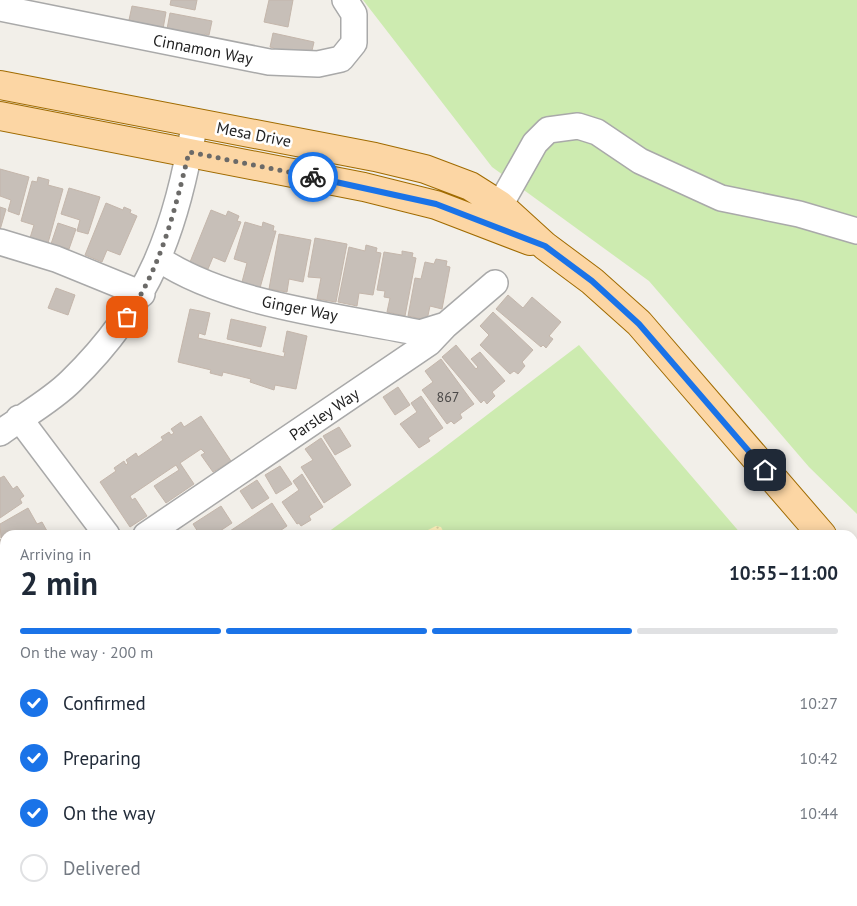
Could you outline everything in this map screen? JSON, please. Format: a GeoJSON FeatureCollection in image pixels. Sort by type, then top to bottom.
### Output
{"type":"FeatureCollection","features":[{"type":"Feature","properties":{"kind":"main road","name":"Mesa Drive"},"geometry":{"type":"LineString","coordinates":[[0,85],[375,157],[425,169],[470,186],[500,205],[545,246],[592,281],[639,324],[818,530]]}},
{"type":"Feature","properties":{"kind":"main road","name":"Mesa Drive"},"geometry":{"type":"LineString","coordinates":[[0,116],[364,187],[436,204],[545,246]]}},
{"type":"Feature","properties":{"kind":"street","name":"Cinnamon Way"},"geometry":{"type":"LineString","coordinates":[[0,8],[269,62],[318,64],[341,59],[354,43],[354,14],[345,0]]}},
{"type":"Feature","properties":{"kind":"street"},"geometry":{"type":"LineString","coordinates":[[103,530],[9,426],[70,383],[119,329],[142,294],[159,259],[170,229],[195,122]]}},
{"type":"Feature","properties":{"kind":"street"},"geometry":{"type":"LineString","coordinates":[[500,205],[535,142],[548,130],[578,126],[596,132],[640,161],[721,198],[799,214],[857,231]]}},
{"type":"Feature","properties":{"kind":"street"},"geometry":{"type":"LineString","coordinates":[[0,242],[56,259],[142,294]]}},
{"type":"Feature","properties":{"kind":"street","name":"Ginger Way"},"geometry":{"type":"LineString","coordinates":[[159,259],[180,273],[249,298],[420,332],[446,325]]}},
{"type":"Feature","properties":{"kind":"street","name":"Parsley Way"},"geometry":{"type":"LineString","coordinates":[[153,530],[429,343],[446,325],[496,283]]}},
{"type":"Feature","properties":{"kind":"green space"},"geometry":{"type":"Polygon","coordinates":[[[363,0],[857,0],[857,514],[809,467],[649,281],[492,167],[363,0]]]}},
{"type":"Feature","properties":{"kind":"green space"},"geometry":{"type":"Polygon","coordinates":[[[579,345],[738,530],[331,530],[437,453],[579,345]]]}},
{"type":"Feature","properties":{"kind":"sand"},"geometry":{"type":"Polygon","coordinates":[[[436,526],[441,527],[442,530],[428,530],[436,526]]]}},
{"type":"Feature","properties":{"kind":"building"},"geometry":{"type":"Polygon","coordinates":[[[171,0],[197,0],[195,10],[170,5],[171,0]]]}},
{"type":"Feature","properties":{"kind":"building"},"geometry":{"type":"Polygon","coordinates":[[[269,0],[293,0],[288,27],[264,22],[269,0]]]}},
{"type":"Feature","properties":{"kind":"building"},"geometry":{"type":"Polygon","coordinates":[[[132,6],[166,12],[163,29],[134,23],[134,21],[129,20],[132,6]]]}},
{"type":"Feature","properties":{"kind":"building"},"geometry":{"type":"Polygon","coordinates":[[[170,13],[212,21],[209,35],[205,34],[205,36],[167,29],[170,13]]]}},
{"type":"Feature","properties":{"kind":"building"},"geometry":{"type":"Polygon","coordinates":[[[273,33],[314,42],[311,55],[274,50],[274,48],[270,47],[273,33]]]}},
{"type":"Feature","properties":{"kind":"building"},"geometry":{"type":"Polygon","coordinates":[[[0,169],[29,177],[19,215],[8,211],[11,200],[0,196],[0,169]]]}},
{"type":"Feature","properties":{"kind":"building"},"geometry":{"type":"Polygon","coordinates":[[[38,177],[49,180],[48,185],[63,189],[48,243],[30,238],[34,225],[21,221],[32,181],[37,182],[38,177]]]}},
{"type":"Feature","properties":{"kind":"building"},"geometry":{"type":"Polygon","coordinates":[[[69,188],[100,197],[88,234],[77,231],[80,220],[61,214],[69,188]]]}},
{"type":"Feature","properties":{"kind":"building"},"geometry":{"type":"Polygon","coordinates":[[[106,203],[123,210],[124,207],[131,210],[130,213],[137,216],[120,255],[107,250],[102,262],[85,255],[106,203]]]}},
{"type":"Feature","properties":{"kind":"building"},"geometry":{"type":"Polygon","coordinates":[[[0,207],[6,209],[0,230],[0,207]]]}},
{"type":"Feature","properties":{"kind":"building"},"geometry":{"type":"Polygon","coordinates":[[[211,210],[226,216],[228,211],[239,216],[237,221],[241,222],[225,262],[213,257],[208,269],[190,262],[211,210]]]}},
{"type":"Feature","properties":{"kind":"building"},"geometry":{"type":"Polygon","coordinates":[[[245,222],[262,227],[263,222],[274,226],[273,231],[276,231],[260,288],[242,282],[247,263],[234,259],[245,222]]]}},
{"type":"Feature","properties":{"kind":"building"},"geometry":{"type":"Polygon","coordinates":[[[58,223],[76,229],[69,249],[51,244],[58,223]]]}},
{"type":"Feature","properties":{"kind":"building"},"geometry":{"type":"Polygon","coordinates":[[[279,234],[311,240],[303,282],[289,279],[287,292],[269,289],[279,234]]]}},
{"type":"Feature","properties":{"kind":"building"},"geometry":{"type":"Polygon","coordinates":[[[315,238],[347,244],[336,302],[317,299],[321,278],[308,277],[315,238]]]}},
{"type":"Feature","properties":{"kind":"building"},"geometry":{"type":"Polygon","coordinates":[[[366,245],[377,248],[376,252],[381,253],[373,295],[359,293],[357,306],[338,302],[349,247],[365,251],[366,245]]]}},
{"type":"Feature","properties":{"kind":"building"},"geometry":{"type":"Polygon","coordinates":[[[402,251],[413,253],[412,257],[416,258],[405,316],[387,312],[390,298],[384,297],[385,291],[377,290],[384,252],[402,255],[402,251]]]}},
{"type":"Feature","properties":{"kind":"building"},"geometry":{"type":"Polygon","coordinates":[[[436,259],[447,261],[446,266],[450,267],[442,309],[430,306],[427,320],[408,316],[415,278],[421,279],[425,262],[434,264],[436,259]]]}},
{"type":"Feature","properties":{"kind":"building"},"geometry":{"type":"Polygon","coordinates":[[[56,288],[75,295],[68,315],[48,308],[56,288]]]}},
{"type":"Feature","properties":{"kind":"building"},"geometry":{"type":"Polygon","coordinates":[[[508,295],[523,308],[532,297],[561,322],[549,336],[553,339],[546,348],[543,345],[541,347],[496,309],[508,295]]]}},
{"type":"Feature","properties":{"kind":"building"},"geometry":{"type":"Polygon","coordinates":[[[190,309],[210,313],[205,335],[199,333],[198,338],[284,357],[285,352],[283,352],[287,331],[307,336],[296,389],[275,385],[274,390],[250,382],[251,379],[223,372],[222,376],[210,373],[211,370],[178,362],[190,309]]]}},
{"type":"Feature","properties":{"kind":"building"},"geometry":{"type":"Polygon","coordinates":[[[493,312],[533,350],[522,362],[525,366],[518,374],[514,371],[510,374],[480,345],[489,335],[480,326],[493,312]]]}},
{"type":"Feature","properties":{"kind":"building"},"geometry":{"type":"Polygon","coordinates":[[[231,319],[266,327],[261,347],[227,339],[231,319]]]}},
{"type":"Feature","properties":{"kind":"building"},"geometry":{"type":"Polygon","coordinates":[[[456,345],[476,369],[478,367],[471,359],[480,352],[505,381],[492,392],[495,396],[487,404],[484,400],[481,403],[442,357],[456,345]]]}},
{"type":"Feature","properties":{"kind":"building"},"geometry":{"type":"Polygon","coordinates":[[[441,359],[474,404],[460,414],[462,418],[454,424],[451,421],[447,424],[422,390],[433,382],[425,371],[441,359]]]}},
{"type":"Feature","properties":{"kind":"building"},"geometry":{"type":"Polygon","coordinates":[[[398,387],[410,405],[395,415],[383,397],[398,387]]]}},
{"type":"Feature","properties":{"kind":"building"},"geometry":{"type":"Polygon","coordinates":[[[421,396],[443,428],[428,438],[430,441],[419,448],[400,424],[417,412],[411,403],[421,396]]]}},
{"type":"Feature","properties":{"kind":"building"},"geometry":{"type":"Polygon","coordinates":[[[201,416],[231,461],[213,472],[201,455],[205,453],[201,449],[180,463],[194,484],[166,503],[154,486],[179,470],[176,465],[130,496],[132,500],[135,498],[147,516],[130,527],[100,482],[116,471],[114,468],[124,461],[126,465],[128,463],[126,460],[136,453],[138,457],[163,440],[161,437],[169,432],[171,435],[174,433],[171,429],[181,422],[184,427],[201,416]]]}},
{"type":"Feature","properties":{"kind":"building"},"geometry":{"type":"Polygon","coordinates":[[[339,427],[351,446],[335,455],[323,436],[339,427]]]}},
{"type":"Feature","properties":{"kind":"building"},"geometry":{"type":"Polygon","coordinates":[[[321,438],[351,485],[324,503],[301,467],[313,460],[305,449],[321,438]]]}},
{"type":"Feature","properties":{"kind":"building"},"geometry":{"type":"Polygon","coordinates":[[[280,466],[292,484],[276,494],[265,475],[280,466]]]}},
{"type":"Feature","properties":{"kind":"building"},"geometry":{"type":"Polygon","coordinates":[[[302,474],[323,507],[309,516],[311,520],[301,526],[299,523],[297,524],[282,502],[299,490],[293,481],[302,474]]]}},
{"type":"Feature","properties":{"kind":"building"},"geometry":{"type":"Polygon","coordinates":[[[4,476],[13,489],[17,486],[24,496],[20,499],[22,503],[0,518],[0,478],[4,476]]]}},
{"type":"Feature","properties":{"kind":"building"},"geometry":{"type":"Polygon","coordinates":[[[257,480],[269,498],[252,509],[240,491],[257,480]]]}},
{"type":"Feature","properties":{"kind":"building"},"geometry":{"type":"Polygon","coordinates":[[[272,503],[287,526],[281,530],[232,530],[272,503]]]}},
{"type":"Feature","properties":{"kind":"building"},"geometry":{"type":"Polygon","coordinates":[[[221,506],[232,523],[222,530],[197,530],[193,524],[221,506]]]}},
{"type":"Feature","properties":{"kind":"building"},"geometry":{"type":"Polygon","coordinates":[[[28,508],[37,524],[42,522],[46,530],[0,530],[0,524],[28,508]]]}},
{"type":"Feature","properties":{"kind":"way so far"},"geometry":{"type":"LineString","coordinates":[[127,317],[142,294],[159,259],[170,229],[189,152],[313,177]]}},
{"type":"Feature","properties":{"kind":"route"},"geometry":{"type":"LineString","coordinates":[[313,177],[436,204],[545,246],[592,281],[639,324],[765,470]]}}]}
